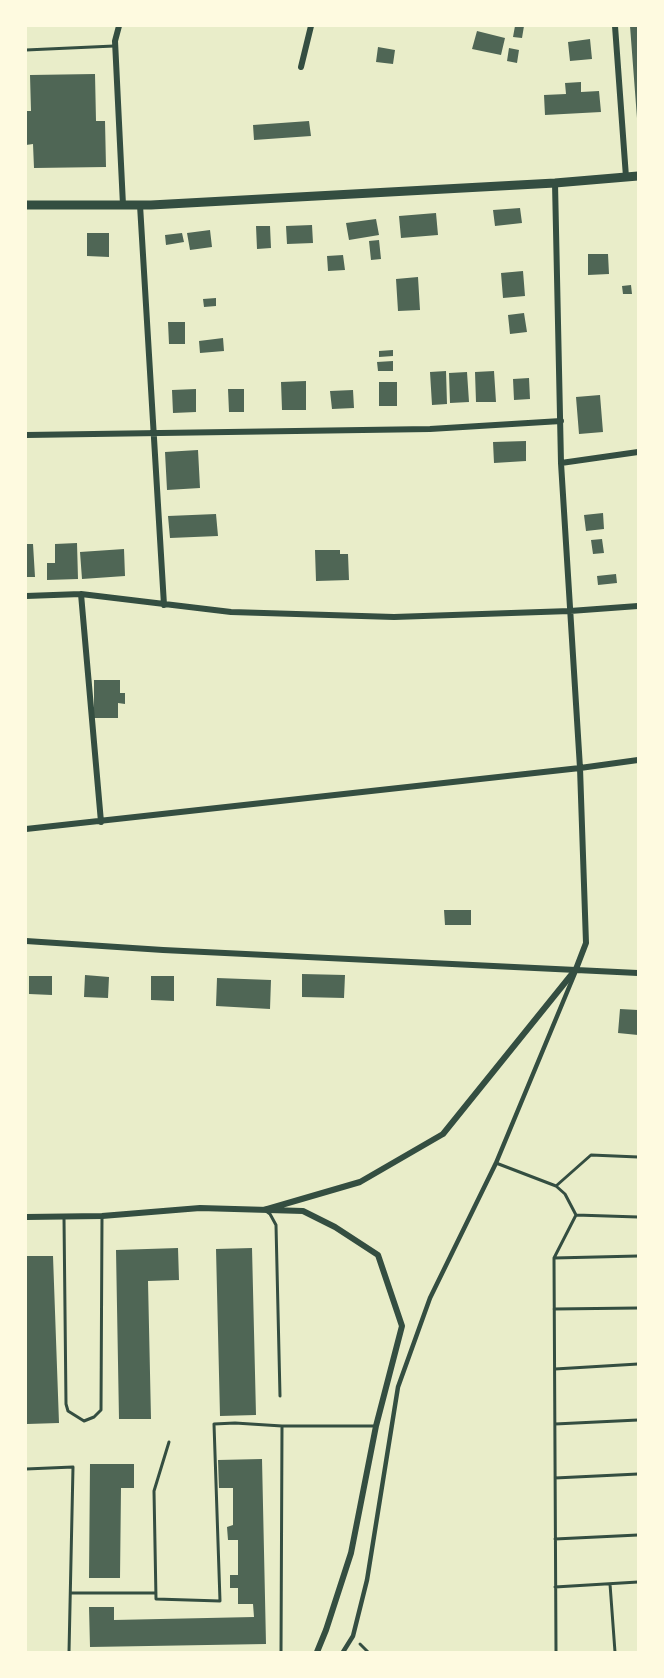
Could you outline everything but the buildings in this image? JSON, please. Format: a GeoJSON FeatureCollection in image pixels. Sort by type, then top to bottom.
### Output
{"type":"FeatureCollection","features":[{"type":"Feature","properties":{"kind":"main road"},"geometry":{"type":"LineString","coordinates":[[26,205],[140,205],[555,183],[639,176]]}},
{"type":"Feature","properties":{"kind":"street"},"geometry":{"type":"LineString","coordinates":[[119,26],[115,46],[123,205]]}},
{"type":"Feature","properties":{"kind":"street"},"geometry":{"type":"LineString","coordinates":[[301,67],[311,26]]}},
{"type":"Feature","properties":{"kind":"street"},"geometry":{"type":"LineString","coordinates":[[615,26],[626,177]]}},
{"type":"Feature","properties":{"kind":"street"},"geometry":{"type":"LineString","coordinates":[[343,1653],[353,1636],[367,1580],[398,1387],[430,1298],[496,1163],[586,943],[580,768],[561,462],[555,183]]}},
{"type":"Feature","properties":{"kind":"street"},"geometry":{"type":"LineString","coordinates":[[140,205],[164,605]]}},
{"type":"Feature","properties":{"kind":"street"},"geometry":{"type":"LineString","coordinates":[[26,435],[430,429],[561,421]]}},
{"type":"Feature","properties":{"kind":"street"},"geometry":{"type":"LineString","coordinates":[[561,462],[639,452]]}},
{"type":"Feature","properties":{"kind":"street"},"geometry":{"type":"LineString","coordinates":[[81,594],[101,822]]}},
{"type":"Feature","properties":{"kind":"street"},"geometry":{"type":"LineString","coordinates":[[26,596],[81,594],[231,612],[394,617],[570,611],[639,606]]}},
{"type":"Feature","properties":{"kind":"street"},"geometry":{"type":"LineString","coordinates":[[26,829],[639,760]]}},
{"type":"Feature","properties":{"kind":"street"},"geometry":{"type":"LineString","coordinates":[[26,941],[163,950],[639,973]]}},
{"type":"Feature","properties":{"kind":"street"},"geometry":{"type":"LineString","coordinates":[[264,1210],[360,1182],[443,1134],[576,969]]}},
{"type":"Feature","properties":{"kind":"street"},"geometry":{"type":"LineString","coordinates":[[26,1217],[102,1216],[200,1209],[303,1211],[335,1227],[378,1255],[402,1326],[376,1426],[351,1553],[317,1653]]}},
{"type":"Feature","properties":{"kind":"lane"},"geometry":{"type":"LineString","coordinates":[[26,50],[115,46]]}},
{"type":"Feature","properties":{"kind":"lane"},"geometry":{"type":"LineString","coordinates":[[556,1186],[591,1155],[639,1157]]}},
{"type":"Feature","properties":{"kind":"lane"},"geometry":{"type":"LineString","coordinates":[[496,1163],[556,1186],[566,1194],[576,1215]]}},
{"type":"Feature","properties":{"kind":"lane"},"geometry":{"type":"LineString","coordinates":[[264,1210],[270,1214],[276,1225],[280,1396]]}},
{"type":"Feature","properties":{"kind":"lane"},"geometry":{"type":"LineString","coordinates":[[576,1215],[639,1217]]}},
{"type":"Feature","properties":{"kind":"lane"},"geometry":{"type":"LineString","coordinates":[[556,1653],[554,1258],[576,1215]]}},
{"type":"Feature","properties":{"kind":"lane"},"geometry":{"type":"LineString","coordinates":[[64,1216],[66,1404],[68,1411],[84,1421],[94,1417],[101,1410],[102,1216]]}},
{"type":"Feature","properties":{"kind":"lane"},"geometry":{"type":"LineString","coordinates":[[554,1258],[639,1256]]}},
{"type":"Feature","properties":{"kind":"lane"},"geometry":{"type":"LineString","coordinates":[[554,1309],[639,1308]]}},
{"type":"Feature","properties":{"kind":"lane"},"geometry":{"type":"LineString","coordinates":[[555,1369],[639,1364]]}},
{"type":"Feature","properties":{"kind":"lane"},"geometry":{"type":"LineString","coordinates":[[555,1424],[639,1420]]}},
{"type":"Feature","properties":{"kind":"lane"},"geometry":{"type":"LineString","coordinates":[[169,1442],[154,1491],[156,1599],[220,1601],[214,1424],[376,1426]]}},
{"type":"Feature","properties":{"kind":"lane"},"geometry":{"type":"LineString","coordinates":[[281,1653],[282,1426]]}},
{"type":"Feature","properties":{"kind":"lane"},"geometry":{"type":"LineString","coordinates":[[26,1469],[73,1467],[69,1653]]}},
{"type":"Feature","properties":{"kind":"lane"},"geometry":{"type":"LineString","coordinates":[[555,1478],[639,1474]]}},
{"type":"Feature","properties":{"kind":"lane"},"geometry":{"type":"LineString","coordinates":[[555,1539],[639,1535]]}},
{"type":"Feature","properties":{"kind":"lane"},"geometry":{"type":"LineString","coordinates":[[555,1587],[639,1582]]}},
{"type":"Feature","properties":{"kind":"lane"},"geometry":{"type":"LineString","coordinates":[[610,1584],[615,1653]]}},
{"type":"Feature","properties":{"kind":"lane"},"geometry":{"type":"LineString","coordinates":[[70,1593],[156,1593]]}}]}
